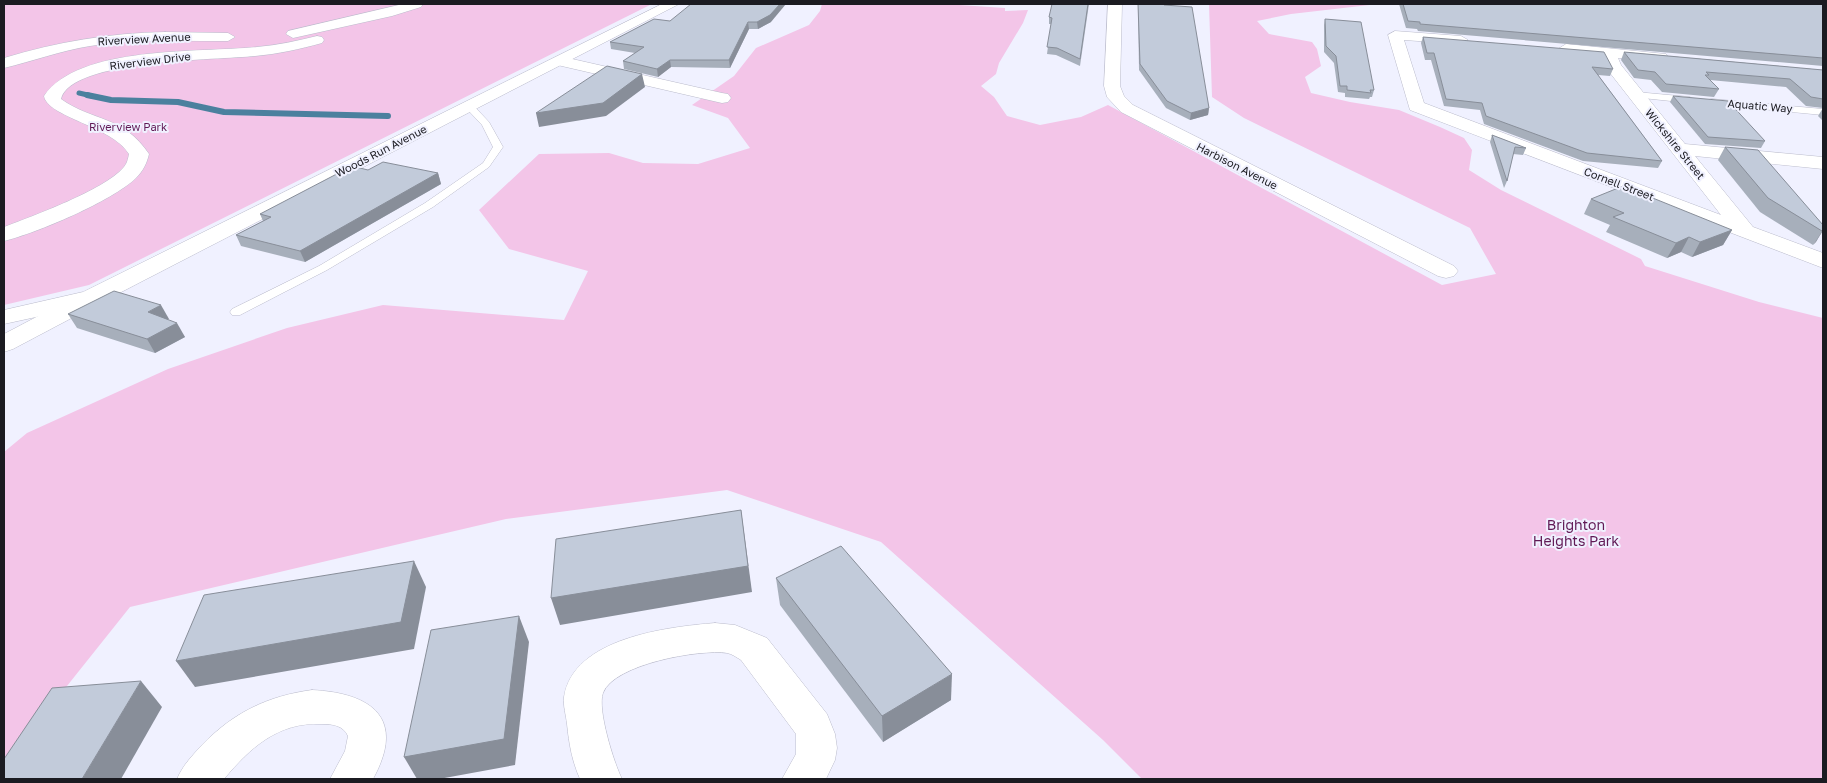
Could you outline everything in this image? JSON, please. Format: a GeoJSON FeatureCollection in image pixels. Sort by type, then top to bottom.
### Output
{"type":"FeatureCollection","features":[{"type":"Feature","properties":{"kind":"street"},"geometry":{"type":"LineString","coordinates":[[262,36],[286,35],[354,21],[416,4]]}},
{"type":"Feature","properties":{"kind":"street","name":"Woods Run Avenue"},"geometry":{"type":"LineString","coordinates":[[91,298],[672,4]]}},
{"type":"Feature","properties":{"kind":"street","name":"Harbison Avenue"},"geometry":{"type":"LineString","coordinates":[[1115,4],[1112,86],[1113,92],[1123,106],[1142,118],[1446,271]]}},
{"type":"Feature","properties":{"kind":"street"},"geometry":{"type":"LineString","coordinates":[[286,35],[317,40],[339,34],[354,21]]}},
{"type":"Feature","properties":{"kind":"street","name":"Cornell Street"},"geometry":{"type":"LineString","coordinates":[[1473,41],[1395,35],[1416,106],[1823,261]]}},
{"type":"Feature","properties":{"kind":"street","name":"Riverview Avenue"},"geometry":{"type":"LineString","coordinates":[[4,63],[62,46],[102,40],[147,37],[246,36]]}},
{"type":"Feature","properties":{"kind":"street","name":"Riverview Drive"},"geometry":{"type":"LineString","coordinates":[[4,234],[69,207],[117,182],[130,172],[138,162],[139,154],[128,140],[118,133],[61,107],[53,101],[52,96],[55,91],[69,80],[96,69],[128,62],[270,51],[298,47],[317,40]]}},
{"type":"Feature","properties":{"kind":"street"},"geometry":{"type":"LineString","coordinates":[[1550,48],[1677,59]]}},
{"type":"Feature","properties":{"kind":"street","name":"Wickshire Street"},"geometry":{"type":"LineString","coordinates":[[1608,53],[1613,66],[1746,232]]}},
{"type":"Feature","properties":{"kind":"street"},"geometry":{"type":"LineString","coordinates":[[558,61],[722,98]]}},
{"type":"Feature","properties":{"kind":"street"},"geometry":{"type":"LineString","coordinates":[[1679,149],[1823,163]]}},
{"type":"Feature","properties":{"kind":"street"},"geometry":{"type":"LineString","coordinates":[[4,317],[91,298]]}},
{"type":"Feature","properties":{"kind":"street"},"geometry":{"type":"LineString","coordinates":[[4,344],[91,298]]}},
{"type":"Feature","properties":{"kind":"street"},"geometry":{"type":"LineString","coordinates":[[602,779],[590,757],[583,698],[588,684],[598,670],[613,659],[629,652],[727,637],[742,641],[754,649],[813,726],[818,739],[817,755],[811,769],[803,779]]}},
{"type":"Feature","properties":{"kind":"street"},"geometry":{"type":"LineString","coordinates":[[198,779],[246,730],[270,716],[286,711],[317,707],[337,708],[354,714],[365,724],[370,740],[364,758],[351,779]]}},
{"type":"Feature","properties":{"kind":"lane"},"geometry":{"type":"LineString","coordinates":[[1636,95],[1695,100]]}},
{"type":"Feature","properties":{"kind":"lane","name":"Aquatic Way"},"geometry":{"type":"LineString","coordinates":[[1705,101],[1823,112]]}},
{"type":"Feature","properties":{"kind":"lane"},"geometry":{"type":"LineString","coordinates":[[236,312],[331,264],[429,205],[486,165],[498,147],[486,124],[469,106]]}},
{"type":"Feature","properties":{"kind":"green space","name":"Riverview Park"},"geometry":{"type":"Polygon","coordinates":[[[4,4],[652,4],[89,285],[4,305],[4,4]]]}},
{"type":"Feature","properties":{"kind":"green space","name":"Brighton Heights Park"},"geometry":{"type":"Polygon","coordinates":[[[822,4],[944,4],[1005,8],[1005,11],[1028,10],[1023,23],[999,63],[996,74],[981,86],[994,97],[1007,116],[1040,125],[1081,117],[1108,105],[1442,285],[1496,274],[1470,228],[1244,118],[1212,97],[1209,4],[1378,4],[1291,14],[1257,21],[1269,34],[1312,42],[1317,49],[1321,66],[1305,77],[1311,93],[1399,110],[1464,138],[1472,150],[1469,170],[1501,190],[1641,259],[1645,266],[1759,302],[1823,318],[1823,779],[1142,779],[1103,740],[881,542],[727,490],[506,519],[130,607],[4,765],[4,452],[27,433],[168,369],[287,328],[383,305],[564,320],[588,271],[509,249],[479,210],[539,154],[609,153],[643,163],[698,164],[750,148],[728,118],[692,105],[734,76],[756,48],[809,25],[820,11],[822,4]]]}},
{"type":"Feature","properties":{"kind":"building"},"geometry":{"type":"Polygon","coordinates":[[[691,4],[780,4],[770,15],[757,22],[748,22],[729,60],[670,60],[657,69],[623,61],[644,47],[610,42],[654,19],[670,21],[691,4]]]}},
{"type":"Feature","properties":{"kind":"building"},"geometry":{"type":"Polygon","coordinates":[[[1052,4],[1088,4],[1080,59],[1057,48],[1047,47],[1052,18],[1049,17],[1052,4]]]}},
{"type":"Feature","properties":{"kind":"building"},"geometry":{"type":"Polygon","coordinates":[[[1138,4],[1192,7],[1209,108],[1191,113],[1167,101],[1140,64],[1138,4]]]}},
{"type":"Feature","properties":{"kind":"building"},"geometry":{"type":"Polygon","coordinates":[[[1403,4],[1823,4],[1823,58],[1420,24],[1420,22],[1408,21],[1403,4]]]}},
{"type":"Feature","properties":{"kind":"building"},"geometry":{"type":"Polygon","coordinates":[[[1325,19],[1361,22],[1374,90],[1370,90],[1371,93],[1347,90],[1347,86],[1340,86],[1336,56],[1326,46],[1325,19]]]}},
{"type":"Feature","properties":{"kind":"building"},"geometry":{"type":"Polygon","coordinates":[[[1423,37],[1604,52],[1613,69],[1592,67],[1662,161],[1587,153],[1486,116],[1482,103],[1446,99],[1434,53],[1427,53],[1423,37]]]}},
{"type":"Feature","properties":{"kind":"building"},"geometry":{"type":"Polygon","coordinates":[[[1624,52],[1823,70],[1823,99],[1811,97],[1790,79],[1706,72],[1709,75],[1705,75],[1719,89],[1666,84],[1655,72],[1638,70],[1624,52]]]}},
{"type":"Feature","properties":{"kind":"building"},"geometry":{"type":"Polygon","coordinates":[[[607,66],[642,74],[603,103],[536,113],[607,66]]]}},
{"type":"Feature","properties":{"kind":"building"},"geometry":{"type":"Polygon","coordinates":[[[1673,96],[1728,101],[1765,141],[1708,137],[1673,96]]]}},
{"type":"Feature","properties":{"kind":"building"},"geometry":{"type":"Polygon","coordinates":[[[1492,135],[1526,148],[1515,147],[1507,181],[1492,135]]]}},
{"type":"Feature","properties":{"kind":"building"},"geometry":{"type":"Polygon","coordinates":[[[1725,147],[1758,150],[1823,225],[1823,230],[1768,198],[1725,147]]]}},
{"type":"Feature","properties":{"kind":"building"},"geometry":{"type":"Polygon","coordinates":[[[383,162],[438,173],[300,251],[236,235],[271,217],[260,214],[352,166],[368,170],[383,162]]]}},
{"type":"Feature","properties":{"kind":"building"},"geometry":{"type":"Polygon","coordinates":[[[1623,186],[1732,230],[1700,242],[1689,237],[1676,243],[1613,217],[1624,213],[1591,199],[1623,186]]]}},
{"type":"Feature","properties":{"kind":"building"},"geometry":{"type":"Polygon","coordinates":[[[114,291],[161,305],[148,312],[177,323],[147,339],[68,314],[114,291]]]}},
{"type":"Feature","properties":{"kind":"building"},"geometry":{"type":"Polygon","coordinates":[[[741,510],[748,566],[551,598],[556,539],[741,510]]]}},
{"type":"Feature","properties":{"kind":"building"},"geometry":{"type":"Polygon","coordinates":[[[841,546],[952,674],[882,716],[776,578],[841,546]]]}},
{"type":"Feature","properties":{"kind":"building"},"geometry":{"type":"Polygon","coordinates":[[[414,561],[401,622],[176,661],[204,595],[414,561]]]}},
{"type":"Feature","properties":{"kind":"building"},"geometry":{"type":"Polygon","coordinates":[[[519,616],[504,739],[404,757],[431,630],[519,616]]]}},
{"type":"Feature","properties":{"kind":"building"},"geometry":{"type":"Polygon","coordinates":[[[141,681],[82,779],[4,779],[4,759],[52,688],[141,681]]]}},
{"type":"Feature","properties":{"kind":"waterway"},"geometry":{"type":"LineString","coordinates":[[79,93],[92,96]]}},
{"type":"Feature","properties":{"kind":"waterway"},"geometry":{"type":"LineString","coordinates":[[87,95],[111,100],[178,102],[224,112],[388,116]]}}]}
